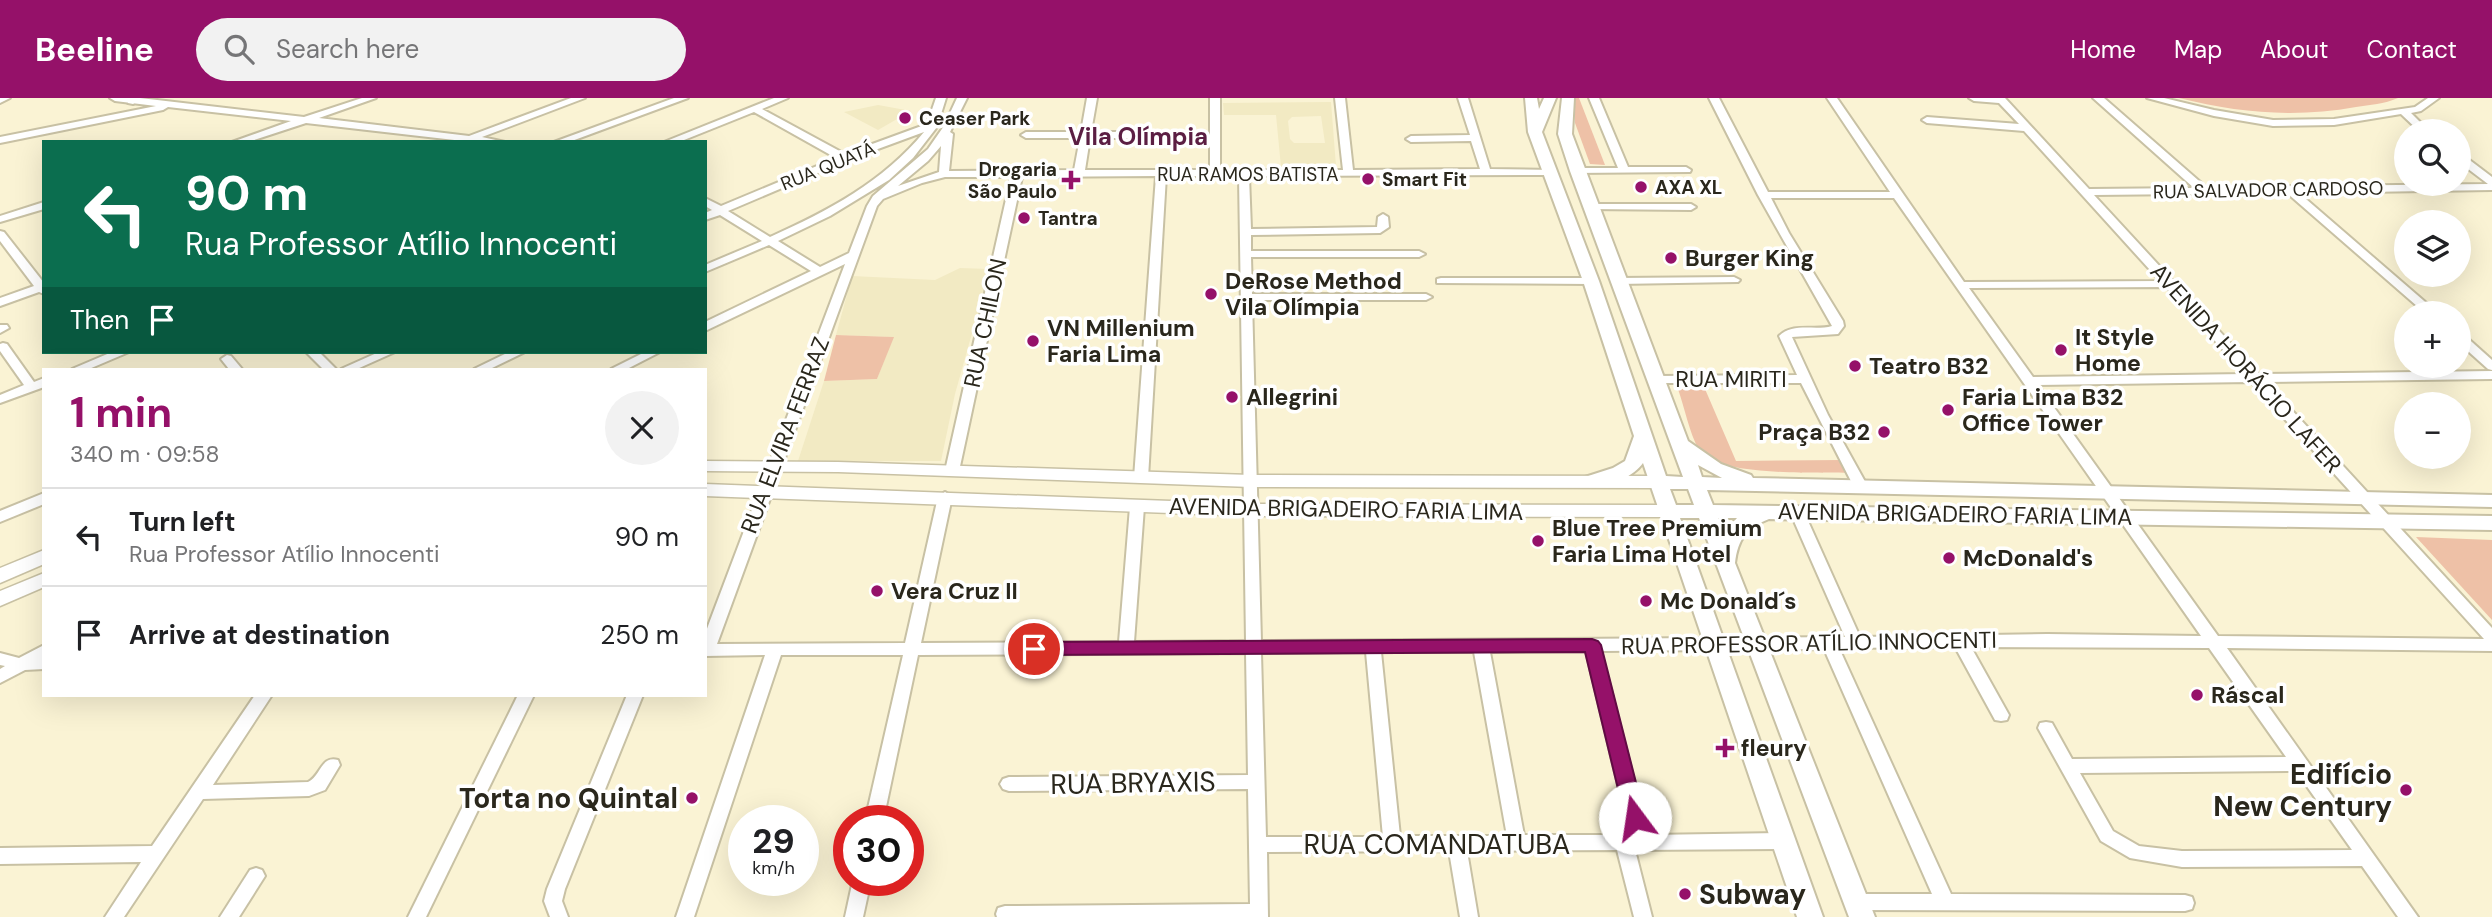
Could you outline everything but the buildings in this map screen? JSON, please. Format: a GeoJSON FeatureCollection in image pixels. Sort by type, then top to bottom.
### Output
{"type":"FeatureCollection","features":[{"type":"Feature","properties":{"kind":"highway"},"geometry":{"type":"LineString","coordinates":[[1535,131],[1552,98]]}},
{"type":"Feature","properties":{"kind":"highway"},"geometry":{"type":"LineString","coordinates":[[1552,98],[1558,121],[1618,281],[1859,910]]}},
{"type":"Feature","properties":{"kind":"highway"},"geometry":{"type":"LineString","coordinates":[[1565,134],[1568,98]]}},
{"type":"Feature","properties":{"kind":"highway"},"geometry":{"type":"LineString","coordinates":[[1531,100],[1535,131],[1591,281],[1641,435],[1810,917]]}},
{"type":"Feature","properties":{"kind":"highway"},"geometry":{"type":"LineString","coordinates":[[1592,481],[1632,467],[1639,457],[1641,435]]}},
{"type":"Feature","properties":{"kind":"highway"},"geometry":{"type":"LineString","coordinates":[[1681,444],[1714,468],[1769,485]]}},
{"type":"Feature","properties":{"kind":"highway","name":"AVENIDA BRIGADEIRO FARIA LIMA"},"geometry":{"type":"LineString","coordinates":[[1658,482],[2111,495],[2492,501]]}},
{"type":"Feature","properties":{"kind":"highway"},"geometry":{"type":"LineString","coordinates":[[1884,513],[1895,509],[1965,509],[1971,506],[1969,496],[1956,490]]}},
{"type":"Feature","properties":{"kind":"highway"},"geometry":{"type":"LineString","coordinates":[[1994,491],[2002,502],[2018,515]]}},
{"type":"Feature","properties":{"kind":"highway","name":"AVENIDA BRIGADEIRO FARIA LIMA"},"geometry":{"type":"LineString","coordinates":[[1668,511],[2492,523]]}},
{"type":"Feature","properties":{"kind":"highway"},"geometry":{"type":"LineString","coordinates":[[1726,564],[1729,538],[1736,528],[1747,520],[1777,511]]}},
{"type":"Feature","properties":{"kind":"main road","name":"AVENIDA BRIGADEIRO FARIA LIMA"},"geometry":{"type":"LineString","coordinates":[[707,466],[1251,481],[1658,482]]}},
{"type":"Feature","properties":{"kind":"main road"},"geometry":{"type":"LineString","coordinates":[[944,497],[965,481],[1012,474]]}},
{"type":"Feature","properties":{"kind":"main road"},"geometry":{"type":"LineString","coordinates":[[1425,512],[1430,496],[1428,481]]}},
{"type":"Feature","properties":{"kind":"main road","name":"AVENIDA BRIGADEIRO FARIA LIMA"},"geometry":{"type":"LineString","coordinates":[[707,490],[1252,510],[1668,511]]}},
{"type":"Feature","properties":{"kind":"main road"},"geometry":{"type":"LineString","coordinates":[[0,576],[42,557]]}},
{"type":"Feature","properties":{"kind":"main road"},"geometry":{"type":"LineString","coordinates":[[0,599],[42,580]]}},
{"type":"Feature","properties":{"kind":"street"},"geometry":{"type":"LineString","coordinates":[[115,98],[463,140],[580,98]]}},
{"type":"Feature","properties":{"kind":"street"},"geometry":{"type":"LineString","coordinates":[[0,140],[168,106],[180,98]]}},
{"type":"Feature","properties":{"kind":"street"},"geometry":{"type":"LineString","coordinates":[[243,140],[372,98]]}},
{"type":"Feature","properties":{"kind":"street"},"geometry":{"type":"LineString","coordinates":[[674,140],[783,98]]}},
{"type":"Feature","properties":{"kind":"street"},"geometry":{"type":"LineString","coordinates":[[707,268],[830,213],[883,177],[920,143],[932,126],[941,98]]}},
{"type":"Feature","properties":{"kind":"street"},"geometry":{"type":"LineString","coordinates":[[877,198],[927,158],[950,123],[962,98]]}},
{"type":"Feature","properties":{"kind":"street"},"geometry":{"type":"LineString","coordinates":[[1079,174],[1092,98]]}},
{"type":"Feature","properties":{"kind":"street"},"geometry":{"type":"LineString","coordinates":[[1215,98],[1215,174]]}},
{"type":"Feature","properties":{"kind":"street"},"geometry":{"type":"LineString","coordinates":[[1340,98],[1348,173]]}},
{"type":"Feature","properties":{"kind":"street"},"geometry":{"type":"LineString","coordinates":[[1463,98],[1486,172]]}},
{"type":"Feature","properties":{"kind":"street"},"geometry":{"type":"LineString","coordinates":[[1594,98],[1624,170]]}},
{"type":"Feature","properties":{"kind":"street"},"geometry":{"type":"LineString","coordinates":[[1714,98],[1763,195],[1839,326],[1834,331],[1791,332],[1786,334],[1786,339],[1861,487]]}},
{"type":"Feature","properties":{"kind":"street"},"geometry":{"type":"LineString","coordinates":[[1832,98],[1897,195],[2409,917]]}},
{"type":"Feature","properties":{"kind":"street"},"geometry":{"type":"LineString","coordinates":[[1974,98],[2001,99]]}},
{"type":"Feature","properties":{"kind":"street"},"geometry":{"type":"LineString","coordinates":[[2098,98],[2203,190]]}},
{"type":"Feature","properties":{"kind":"street"},"geometry":{"type":"LineString","coordinates":[[2152,98],[2214,113],[2273,122],[2334,122],[2418,109],[2434,98]]}},
{"type":"Feature","properties":{"kind":"street"},"geometry":{"type":"LineString","coordinates":[[565,140],[682,99]]}},
{"type":"Feature","properties":{"kind":"street","name":"AVENIDA HORÁCIO LAFER"},"geometry":{"type":"LineString","coordinates":[[2001,99],[2492,638]]}},
{"type":"Feature","properties":{"kind":"street"},"geometry":{"type":"LineString","coordinates":[[754,109],[844,158]]}},
{"type":"Feature","properties":{"kind":"street"},"geometry":{"type":"LineString","coordinates":[[2403,111],[2411,119]]}},
{"type":"Feature","properties":{"kind":"street"},"geometry":{"type":"LineString","coordinates":[[1927,120],[2028,128]]}},
{"type":"Feature","properties":{"kind":"street"},"geometry":{"type":"LineString","coordinates":[[944,169],[950,123]]}},
{"type":"Feature","properties":{"kind":"street","name":"RUA QUATÁ"},"geometry":{"type":"LineString","coordinates":[[707,216],[844,158],[932,126],[950,123]]}},
{"type":"Feature","properties":{"kind":"street"},"geometry":{"type":"LineString","coordinates":[[1026,135],[1147,135]]}},
{"type":"Feature","properties":{"kind":"street"},"geometry":{"type":"LineString","coordinates":[[897,138],[920,143]]}},
{"type":"Feature","properties":{"kind":"street"},"geometry":{"type":"LineString","coordinates":[[1411,139],[1475,138]]}},
{"type":"Feature","properties":{"kind":"street"},"geometry":{"type":"LineString","coordinates":[[2471,167],[2492,184]]}},
{"type":"Feature","properties":{"kind":"street","name":"RUA RAMOS BATISTA"},"geometry":{"type":"LineString","coordinates":[[877,198],[944,169],[1017,175],[1550,172]]}},
{"type":"Feature","properties":{"kind":"street"},"geometry":{"type":"LineString","coordinates":[[1577,171],[1686,170]]}},
{"type":"Feature","properties":{"kind":"street"},"geometry":{"type":"LineString","coordinates":[[1141,478],[1161,174]]}},
{"type":"Feature","properties":{"kind":"street"},"geometry":{"type":"LineString","coordinates":[[1006,914],[1259,914],[1244,174]]}},
{"type":"Feature","properties":{"kind":"street","name":"RUA CHILON"},"geometry":{"type":"LineString","coordinates":[[952,471],[1017,175]]}},
{"type":"Feature","properties":{"kind":"street","name":"RUA SALVADOR CARDOSO"},"geometry":{"type":"LineString","coordinates":[[2085,192],[2492,184]]}},
{"type":"Feature","properties":{"kind":"street"},"geometry":{"type":"LineString","coordinates":[[2290,190],[2418,301]]}},
{"type":"Feature","properties":{"kind":"street"},"geometry":{"type":"LineString","coordinates":[[1763,195],[1897,195]]}},
{"type":"Feature","properties":{"kind":"street","name":"RUA ELVIRA FERRAZ"},"geometry":{"type":"LineString","coordinates":[[707,647],[877,198]]}},
{"type":"Feature","properties":{"kind":"street"},"geometry":{"type":"LineString","coordinates":[[707,202],[820,272]]}},
{"type":"Feature","properties":{"kind":"street"},"geometry":{"type":"LineString","coordinates":[[0,219],[42,206]]}},
{"type":"Feature","properties":{"kind":"street"},"geometry":{"type":"LineString","coordinates":[[1591,207],[1691,207]]}},
{"type":"Feature","properties":{"kind":"street"},"geometry":{"type":"LineString","coordinates":[[830,213],[852,211],[866,222]]}},
{"type":"Feature","properties":{"kind":"street"},"geometry":{"type":"LineString","coordinates":[[1246,232],[1380,230],[1384,228],[1383,217]]}},
{"type":"Feature","properties":{"kind":"street"},"geometry":{"type":"LineString","coordinates":[[0,234],[42,288]]}},
{"type":"Feature","properties":{"kind":"street"},"geometry":{"type":"LineString","coordinates":[[1246,254],[1419,254]]}},
{"type":"Feature","properties":{"kind":"street"},"geometry":{"type":"LineString","coordinates":[[707,326],[854,255]]}},
{"type":"Feature","properties":{"kind":"street"},"geometry":{"type":"LineString","coordinates":[[1618,281],[1734,280]]}},
{"type":"Feature","properties":{"kind":"street"},"geometry":{"type":"LineString","coordinates":[[1441,281],[1591,281]]}},
{"type":"Feature","properties":{"kind":"street"},"geometry":{"type":"LineString","coordinates":[[1962,285],[2169,284]]}},
{"type":"Feature","properties":{"kind":"street"},"geometry":{"type":"LineString","coordinates":[[0,302],[42,289]]}},
{"type":"Feature","properties":{"kind":"street"},"geometry":{"type":"LineString","coordinates":[[1247,297],[1426,297]]}},
{"type":"Feature","properties":{"kind":"street"},"geometry":{"type":"LineString","coordinates":[[3,347],[31,387]]}},
{"type":"Feature","properties":{"kind":"street"},"geometry":{"type":"LineString","coordinates":[[2471,348],[2492,366]]}},
{"type":"Feature","properties":{"kind":"street"},"geometry":{"type":"LineString","coordinates":[[80,368],[117,354]]}},
{"type":"Feature","properties":{"kind":"street"},"geometry":{"type":"LineString","coordinates":[[314,354],[329,368]]}},
{"type":"Feature","properties":{"kind":"street"},"geometry":{"type":"LineString","coordinates":[[349,368],[383,354]]}},
{"type":"Feature","properties":{"kind":"street"},"geometry":{"type":"LineString","coordinates":[[482,368],[515,354]]}},
{"type":"Feature","properties":{"kind":"street"},"geometry":{"type":"LineString","coordinates":[[619,368],[650,354]]}},
{"type":"Feature","properties":{"kind":"street"},"geometry":{"type":"LineString","coordinates":[[227,359],[235,368]]}},
{"type":"Feature","properties":{"kind":"street"},"geometry":{"type":"LineString","coordinates":[[2030,381],[2492,375]]}},
{"type":"Feature","properties":{"kind":"street","name":"RUA MIRITI"},"geometry":{"type":"LineString","coordinates":[[1657,380],[1805,379]]}},
{"type":"Feature","properties":{"kind":"street"},"geometry":{"type":"LineString","coordinates":[[0,399],[42,383]]}},
{"type":"Feature","properties":{"kind":"street"},"geometry":{"type":"LineString","coordinates":[[877,805],[944,497]]}},
{"type":"Feature","properties":{"kind":"street"},"geometry":{"type":"LineString","coordinates":[[0,517],[42,499]]}},
{"type":"Feature","properties":{"kind":"street"},"geometry":{"type":"LineString","coordinates":[[1126,648],[1137,507]]}},
{"type":"Feature","properties":{"kind":"street"},"geometry":{"type":"LineString","coordinates":[[1797,512],[1855,643]]}},
{"type":"Feature","properties":{"kind":"street"},"geometry":{"type":"LineString","coordinates":[[1959,641],[2000,715]]}},
{"type":"Feature","properties":{"kind":"street","name":"RUA PROFESSOR ATÍLIO INNOCENTI"},"geometry":{"type":"LineString","coordinates":[[707,650],[1714,645],[1959,641],[2492,645]]}},
{"type":"Feature","properties":{"kind":"street"},"geometry":{"type":"LineString","coordinates":[[1829,643],[1946,904]]}},
{"type":"Feature","properties":{"kind":"street"},"geometry":{"type":"LineString","coordinates":[[1592,645],[1633,843],[1643,917]]}},
{"type":"Feature","properties":{"kind":"street"},"geometry":{"type":"LineString","coordinates":[[1373,646],[1392,843]]}},
{"type":"Feature","properties":{"kind":"street"},"geometry":{"type":"LineString","coordinates":[[1481,646],[1517,844]]}},
{"type":"Feature","properties":{"kind":"street"},"geometry":{"type":"LineString","coordinates":[[685,917],[775,650]]}},
{"type":"Feature","properties":{"kind":"street"},"geometry":{"type":"LineString","coordinates":[[0,677],[42,652]]}},
{"type":"Feature","properties":{"kind":"street"},"geometry":{"type":"LineString","coordinates":[[0,659],[19,664],[42,663]]}},
{"type":"Feature","properties":{"kind":"street"},"geometry":{"type":"LineString","coordinates":[[114,917],[263,697]]}},
{"type":"Feature","properties":{"kind":"street"},"geometry":{"type":"LineString","coordinates":[[417,917],[525,697]]}},
{"type":"Feature","properties":{"kind":"street"},"geometry":{"type":"LineString","coordinates":[[559,917],[553,901],[556,889],[634,697]]}},
{"type":"Feature","properties":{"kind":"street"},"geometry":{"type":"LineString","coordinates":[[2046,728],[2107,836],[2136,853],[2182,859],[2367,858]]}},
{"type":"Feature","properties":{"kind":"street"},"geometry":{"type":"LineString","coordinates":[[2067,766],[2301,764]]}},
{"type":"Feature","properties":{"kind":"street"},"geometry":{"type":"LineString","coordinates":[[198,792],[309,789],[323,782],[332,765]]}},
{"type":"Feature","properties":{"kind":"street","name":"RUA BRYAXIS"},"geometry":{"type":"LineString","coordinates":[[1009,784],[1256,782]]}},
{"type":"Feature","properties":{"kind":"street","name":"RUA COMANDATUBA"},"geometry":{"type":"LineString","coordinates":[[1258,845],[1783,841]]}},
{"type":"Feature","properties":{"kind":"street"},"geometry":{"type":"LineString","coordinates":[[1457,844],[1469,917]]}},
{"type":"Feature","properties":{"kind":"street"},"geometry":{"type":"LineString","coordinates":[[0,856],[156,854]]}},
{"type":"Feature","properties":{"kind":"street"},"geometry":{"type":"LineString","coordinates":[[229,917],[256,876]]}},
{"type":"Feature","properties":{"kind":"street"},"geometry":{"type":"LineString","coordinates":[[854,917],[859,896]]}},
{"type":"Feature","properties":{"kind":"street"},"geometry":{"type":"LineString","coordinates":[[1859,910],[1946,904],[2185,903]]}},
{"type":"Feature","properties":{"kind":"shaded area"},"geometry":{"type":"Polygon","coordinates":[[[1574,98],[1579,98],[1605,165],[1590,164],[1575,123],[1574,98]]]}},
{"type":"Feature","properties":{"kind":"shaded area"},"geometry":{"type":"Polygon","coordinates":[[[2179,98],[2398,98],[2377,104],[2289,113],[2223,107],[2179,98]]]}},
{"type":"Feature","properties":{"kind":"shaded area"},"geometry":{"type":"Polygon","coordinates":[[[1331,102],[1336,166],[1281,167],[1276,115],[1224,115],[1223,103],[1331,102]],[[1321,116],[1292,117],[1288,121],[1290,139],[1294,143],[1325,143],[1321,116]]]}},
{"type":"Feature","properties":{"kind":"shaded area"},"geometry":{"type":"Polygon","coordinates":[[[878,105],[911,111],[878,130],[844,112],[878,105]]]}},
{"type":"Feature","properties":{"kind":"shaded area"},"geometry":{"type":"Polygon","coordinates":[[[960,268],[989,269],[955,394],[941,461],[798,461],[824,381],[877,379],[893,337],[836,335],[852,276],[935,280],[960,268]]]}},
{"type":"Feature","properties":{"kind":"shaded area"},"geometry":{"type":"Polygon","coordinates":[[[836,335],[894,337],[877,379],[824,381],[836,335]]]}},
{"type":"Feature","properties":{"kind":"shaded area"},"geometry":{"type":"Polygon","coordinates":[[[1678,389],[1705,389],[1736,461],[1843,460],[1850,473],[1746,469],[1709,459],[1699,450],[1678,389]]]}},
{"type":"Feature","properties":{"kind":"shaded area"},"geometry":{"type":"Polygon","coordinates":[[[2416,537],[2492,540],[2492,620],[2416,537]]]}},
{"type":"Feature","properties":{"kind":"place","name":"Ceaser Park"},"geometry":{"type":"Point","coordinates":[905,118]}},
{"type":"Feature","properties":{"kind":"place","name":"Smart Fit"},"geometry":{"type":"Point","coordinates":[1368,179]}},
{"type":"Feature","properties":{"kind":"place","name":"Drogaria São Paulo"},"geometry":{"type":"Point","coordinates":[1071,180]}},
{"type":"Feature","properties":{"kind":"place","name":"AXA XL"},"geometry":{"type":"Point","coordinates":[1641,187]}},
{"type":"Feature","properties":{"kind":"place","name":"Tantra"},"geometry":{"type":"Point","coordinates":[1024,218]}},
{"type":"Feature","properties":{"kind":"place","name":"Burger King"},"geometry":{"type":"Point","coordinates":[1671,258]}},
{"type":"Feature","properties":{"kind":"place","name":"DeRose Method Vila Olímpia"},"geometry":{"type":"Point","coordinates":[1211,294]}},
{"type":"Feature","properties":{"kind":"place","name":"VN Millenium Faria Lima"},"geometry":{"type":"Point","coordinates":[1033,341]}},
{"type":"Feature","properties":{"kind":"place","name":"It Style Home"},"geometry":{"type":"Point","coordinates":[2061,350]}},
{"type":"Feature","properties":{"kind":"place","name":"Teatro B32"},"geometry":{"type":"Point","coordinates":[1855,366]}},
{"type":"Feature","properties":{"kind":"place","name":"Allegrini"},"geometry":{"type":"Point","coordinates":[1232,397]}},
{"type":"Feature","properties":{"kind":"place","name":"Faria Lima B32 Office Tower"},"geometry":{"type":"Point","coordinates":[1948,410]}},
{"type":"Feature","properties":{"kind":"place","name":"Praça B32"},"geometry":{"type":"Point","coordinates":[1884,432]}},
{"type":"Feature","properties":{"kind":"place","name":"Blue Tree Premium Faria Lima Hotel"},"geometry":{"type":"Point","coordinates":[1538,541]}},
{"type":"Feature","properties":{"kind":"place","name":"McDonald's"},"geometry":{"type":"Point","coordinates":[1949,558]}},
{"type":"Feature","properties":{"kind":"place","name":"Vera Cruz II"},"geometry":{"type":"Point","coordinates":[877,591]}},
{"type":"Feature","properties":{"kind":"place","name":"Mc Donald´s"},"geometry":{"type":"Point","coordinates":[1646,601]}},
{"type":"Feature","properties":{"kind":"place","name":"Ráscal"},"geometry":{"type":"Point","coordinates":[2197,695]}},
{"type":"Feature","properties":{"kind":"place","name":"fleury"},"geometry":{"type":"Point","coordinates":[1725,748]}},
{"type":"Feature","properties":{"kind":"place","name":"Edifício New Century"},"geometry":{"type":"Point","coordinates":[2406,790]}},
{"type":"Feature","properties":{"kind":"place","name":"Torta no Quintal"},"geometry":{"type":"Point","coordinates":[692,798]}},
{"type":"Feature","properties":{"kind":"place","name":"Subway"},"geometry":{"type":"Point","coordinates":[1685,894]}},
{"type":"Feature","properties":{"kind":"district","name":"Vila Olímpia"},"geometry":{"type":"Point","coordinates":[1138,136]}},
{"type":"Feature","properties":{"kind":"route"},"geometry":{"type":"LineString","coordinates":[[1034,649],[1592,645],[1635,818]]}}]}
